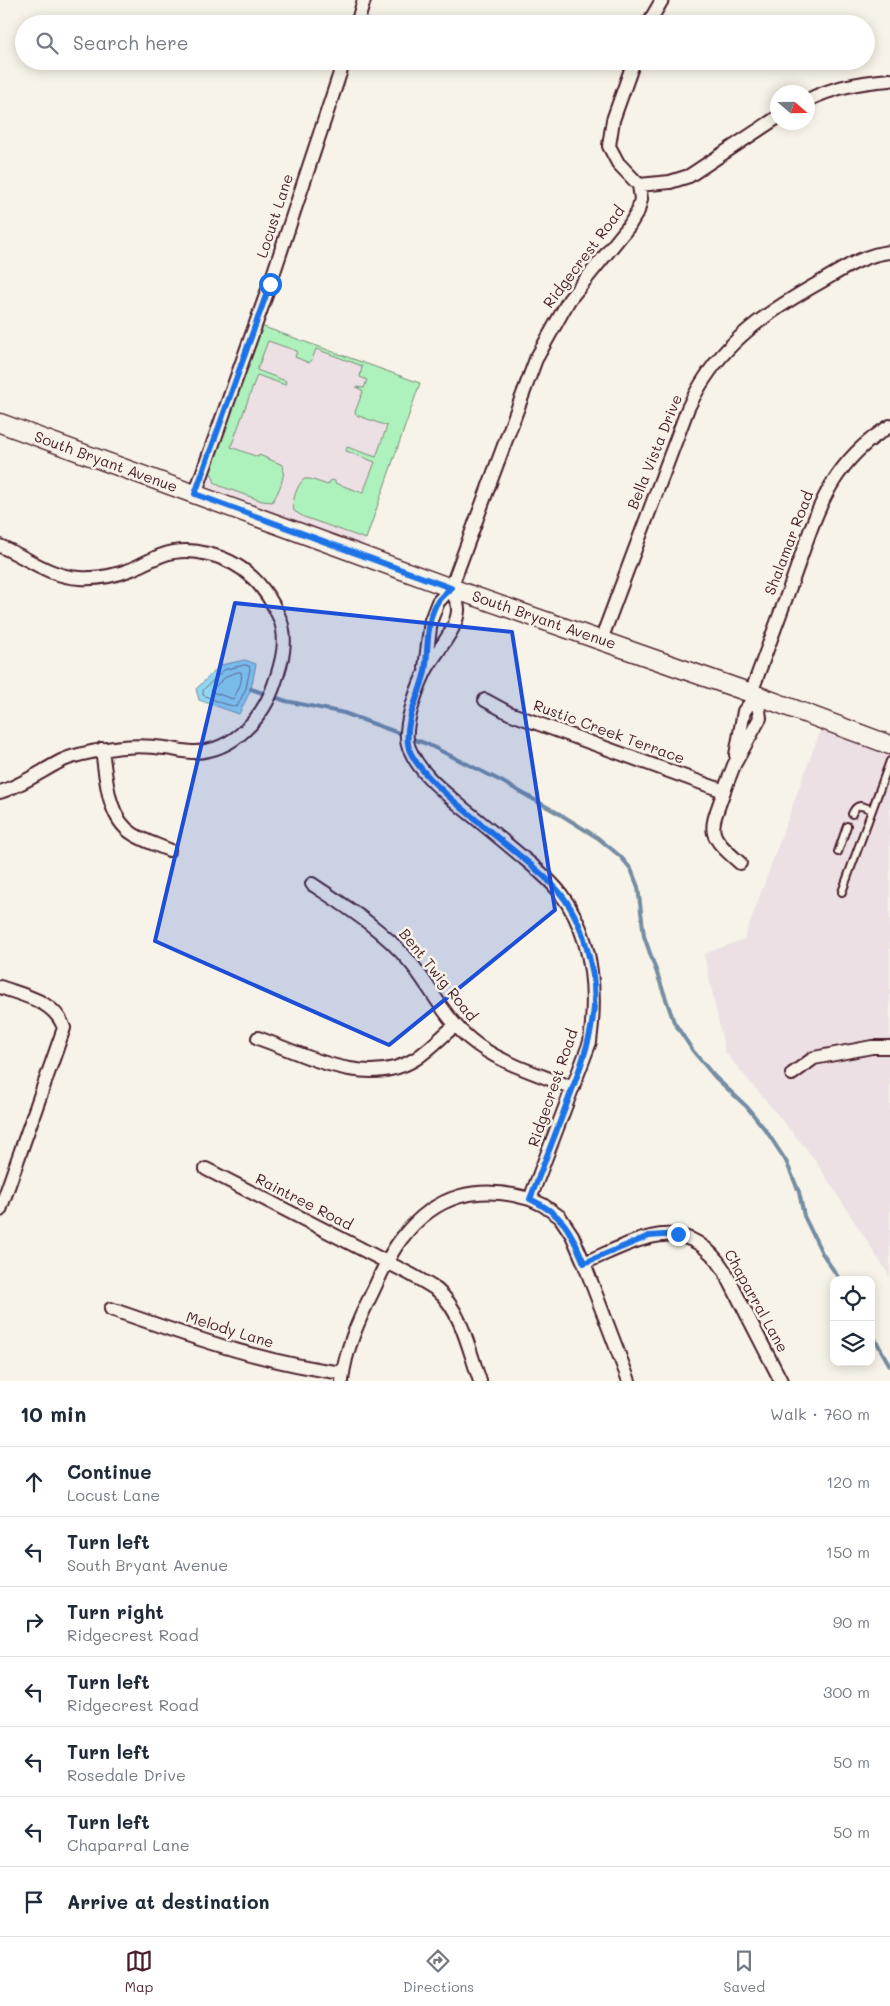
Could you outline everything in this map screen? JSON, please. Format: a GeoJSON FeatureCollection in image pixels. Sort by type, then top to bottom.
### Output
{"type":"FeatureCollection","features":[{"type":"Feature","properties":{"kind":"street"},"geometry":{"type":"LineString","coordinates":[[360,15],[364,0]]}},
{"type":"Feature","properties":{"kind":"street"},"geometry":{"type":"LineString","coordinates":[[653,15],[662,0]]}},
{"type":"Feature","properties":{"kind":"street","name":"Locust Lane"},"geometry":{"type":"LineString","coordinates":[[195,494],[270,284],[341,70]]}},
{"type":"Feature","properties":{"kind":"street"},"geometry":{"type":"LineString","coordinates":[[631,70],[610,133],[609,146],[618,163],[639,185],[670,182],[689,176],[770,122]]}},
{"type":"Feature","properties":{"kind":"street"},"geometry":{"type":"LineString","coordinates":[[815,97],[841,87],[890,80]]}},
{"type":"Feature","properties":{"kind":"street","name":"Ridgecrest Road"},"geometry":{"type":"LineString","coordinates":[[530,1199],[590,1042],[594,996],[591,963],[585,943],[569,907],[547,878],[440,789],[417,766],[408,746],[408,722],[425,672],[431,620],[438,602],[451,588],[536,359],[569,300],[629,226],[638,211],[641,198],[639,185]]}},
{"type":"Feature","properties":{"kind":"street","name":"Bella Vista Drive"},"geometry":{"type":"LineString","coordinates":[[601,640],[688,408],[705,377],[725,352],[748,329],[776,309],[834,274],[864,259],[890,252]]}},
{"type":"Feature","properties":{"kind":"street","name":"South Bryant Avenue"},"geometry":{"type":"LineString","coordinates":[[0,423],[451,588],[754,694],[890,745]]}},
{"type":"Feature","properties":{"kind":"street","name":"Shalamar Road"},"geometry":{"type":"LineString","coordinates":[[754,694],[823,498],[841,468],[852,456],[890,426]]}},
{"type":"Feature","properties":{"kind":"street"},"geometry":{"type":"LineString","coordinates":[[0,546],[59,574],[82,578],[119,573],[174,552],[196,552],[227,560],[247,570],[266,593],[282,625],[283,652],[276,680],[265,708],[252,725],[235,738],[209,750],[195,752],[135,746],[102,750],[62,761],[31,779],[0,792]]}},
{"type":"Feature","properties":{"kind":"street","name":"Ridgecrest Road"},"geometry":{"type":"LineString","coordinates":[[425,672],[453,627],[458,610],[451,588]]}},
{"type":"Feature","properties":{"kind":"street"},"geometry":{"type":"LineString","coordinates":[[740,863],[717,843],[712,830],[734,765],[744,711],[754,694]]}},
{"type":"Feature","properties":{"kind":"street","name":"Rustic Creek Terrace"},"geometry":{"type":"LineString","coordinates":[[485,700],[509,713],[724,791]]}},
{"type":"Feature","properties":{"kind":"street"},"geometry":{"type":"LineString","coordinates":[[102,750],[109,791],[120,820],[132,833],[169,850]]}},
{"type":"Feature","properties":{"kind":"street","name":"Bent Twig Road"},"geometry":{"type":"LineString","coordinates":[[312,884],[380,931],[396,946],[422,976],[455,1025],[470,1039],[493,1055],[573,1088]]}},
{"type":"Feature","properties":{"kind":"street"},"geometry":{"type":"LineString","coordinates":[[0,987],[50,1006],[61,1018],[64,1028],[1,1202]]}},
{"type":"Feature","properties":{"kind":"street"},"geometry":{"type":"LineString","coordinates":[[258,1038],[342,1068],[360,1071],[389,1069],[416,1059],[455,1025]]}},
{"type":"Feature","properties":{"kind":"street"},"geometry":{"type":"LineString","coordinates":[[792,1074],[814,1058],[872,1047],[890,1047]]}},
{"type":"Feature","properties":{"kind":"street","name":"Raintree Road"},"geometry":{"type":"LineString","coordinates":[[206,1170],[387,1262],[438,1291],[456,1315],[480,1381]]}},
{"type":"Feature","properties":{"kind":"street"},"geometry":{"type":"LineString","coordinates":[[342,1377],[363,1312],[401,1238],[421,1218],[438,1205],[462,1195],[480,1191],[512,1194],[530,1199],[543,1205],[560,1218],[572,1234],[629,1381]]}},
{"type":"Feature","properties":{"kind":"street","name":"Chaparral Lane"},"geometry":{"type":"LineString","coordinates":[[584,1263],[649,1236],[678,1234],[703,1245],[716,1257],[724,1270],[781,1381]]}},
{"type":"Feature","properties":{"kind":"street","name":"Melody Lane"},"geometry":{"type":"LineString","coordinates":[[111,1309],[251,1354],[342,1377]]}},
{"type":"Feature","properties":{"kind":"lane"},"geometry":{"type":"LineString","coordinates":[[842,892],[890,761]]}},
{"type":"Feature","properties":{"kind":"lane"},"geometry":{"type":"LineString","coordinates":[[852,814],[857,806],[872,810]]}},
{"type":"Feature","properties":{"kind":"lane"},"geometry":{"type":"LineString","coordinates":[[838,852],[847,826]]}},
{"type":"Feature","properties":{"kind":"highlighted area"},"geometry":{"type":"Polygon","coordinates":[[[235,603],[512,632],[555,910],[389,1045],[155,941],[235,603]]]}},
{"type":"Feature","properties":{"kind":"shaded area"},"geometry":{"type":"Polygon","coordinates":[[[255,324],[420,383],[360,554],[195,494],[255,324]]]}},
{"type":"Feature","properties":{"kind":"shaded area"},"geometry":{"type":"Polygon","coordinates":[[[824,720],[890,745],[890,1277],[813,1157],[725,1052],[704,954],[744,939],[824,720]]]}},
{"type":"Feature","properties":{"kind":"green space"},"geometry":{"type":"Polygon","coordinates":[[[261,326],[420,383],[366,539],[304,517],[294,511],[293,507],[295,494],[304,479],[328,485],[331,480],[363,493],[375,462],[346,451],[347,447],[376,457],[387,426],[356,415],[355,412],[363,391],[356,387],[364,388],[367,380],[360,377],[362,366],[316,349],[309,363],[295,357],[297,351],[268,341],[257,370],[286,381],[285,385],[257,375],[231,447],[258,457],[259,455],[283,465],[284,469],[279,490],[272,502],[262,501],[220,486],[215,483],[212,474],[209,473],[261,326]]]}},
{"type":"Feature","properties":{"kind":"water"},"geometry":{"type":"Polygon","coordinates":[[[245,660],[256,664],[251,689],[239,714],[199,700],[196,689],[221,665],[245,660]]]}},
{"type":"Feature","properties":{"kind":"waterway"},"geometry":{"type":"LineString","coordinates":[[251,689],[286,701],[344,713],[404,735]]}},
{"type":"Feature","properties":{"kind":"waterway"},"geometry":{"type":"LineString","coordinates":[[410,738],[427,744],[501,781],[563,816],[598,838],[620,856],[631,869],[638,887],[644,936],[674,1022],[693,1051],[715,1077],[747,1107],[767,1132],[786,1161],[799,1192],[804,1216],[822,1253],[837,1276]]}},
{"type":"Feature","properties":{"kind":"waterway"},"geometry":{"type":"LineString","coordinates":[[875,1339],[890,1366]]}},
{"type":"Feature","properties":{"kind":"route"},"geometry":{"type":"LineString","coordinates":[[270,284],[195,494],[451,588],[438,602],[431,620],[425,672],[408,722],[408,746],[417,766],[440,789],[535,867],[561,894],[577,922],[591,963],[594,996],[590,1042],[530,1199],[543,1205],[560,1218],[572,1234],[584,1263],[649,1236],[678,1234]]}}]}
